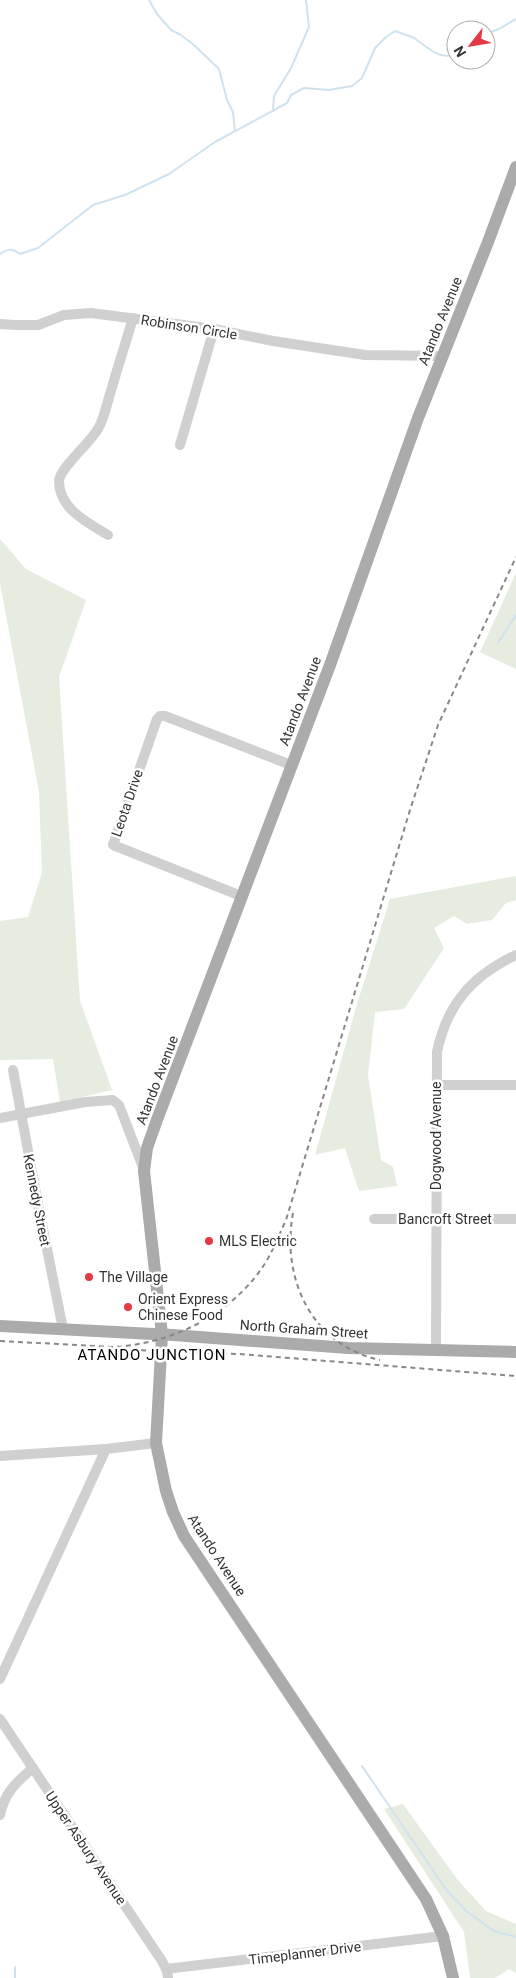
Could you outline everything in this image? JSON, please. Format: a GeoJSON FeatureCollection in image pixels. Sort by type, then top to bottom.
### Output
{"type":"FeatureCollection","features":[{"type":"Feature","properties":{"kind":"main road","name":"Atando Avenue"},"geometry":{"type":"LineString","coordinates":[[453,1978],[443,1936],[433,1911],[418,1886],[184,1536],[173,1512],[166,1491],[156,1442],[162,1335],[144,1171],[147,1148],[371,554],[418,418],[516,167]]}},
{"type":"Feature","properties":{"kind":"main road","name":"North Graham Street"},"geometry":{"type":"LineString","coordinates":[[0,1326],[348,1348],[516,1352]]}},
{"type":"Feature","properties":{"kind":"street"},"geometry":{"type":"LineString","coordinates":[[0,324],[15,326],[38,325],[53,318],[78,313],[133,318]]}},
{"type":"Feature","properties":{"kind":"street","name":"Robinson Circle"},"geometry":{"type":"LineString","coordinates":[[108,536],[84,520],[68,506],[62,496],[59,480],[64,468],[84,448],[99,427],[133,318],[214,329],[273,342],[365,356],[443,356]]}},
{"type":"Feature","properties":{"kind":"street"},"geometry":{"type":"LineString","coordinates":[[180,445],[214,329]]}},
{"type":"Feature","properties":{"kind":"street","name":"Leota Drive"},"geometry":{"type":"LineString","coordinates":[[241,896],[113,845],[154,725],[160,716],[165,716],[291,765]]}},
{"type":"Feature","properties":{"kind":"street","name":"Dogwood Avenue"},"geometry":{"type":"LineString","coordinates":[[436,1351],[437,1052],[441,1036],[456,1002],[474,982],[488,971],[516,955]]}},
{"type":"Feature","properties":{"kind":"street","name":"Kennedy Street"},"geometry":{"type":"LineString","coordinates":[[13,1070],[63,1329]]}},
{"type":"Feature","properties":{"kind":"street"},"geometry":{"type":"LineString","coordinates":[[436,1085],[516,1085]]}},
{"type":"Feature","properties":{"kind":"street"},"geometry":{"type":"LineString","coordinates":[[0,1118],[86,1102],[114,1100],[119,1105],[144,1171]]}},
{"type":"Feature","properties":{"kind":"street","name":"Bancroft Street"},"geometry":{"type":"LineString","coordinates":[[374,1219],[516,1218]]}},
{"type":"Feature","properties":{"kind":"street"},"geometry":{"type":"LineString","coordinates":[[0,1456],[106,1449],[156,1442]]}},
{"type":"Feature","properties":{"kind":"street"},"geometry":{"type":"LineString","coordinates":[[0,1679],[106,1449]]}},
{"type":"Feature","properties":{"kind":"street","name":"Upper Asbury Avenue"},"geometry":{"type":"LineString","coordinates":[[0,1719],[167,1973]]}},
{"type":"Feature","properties":{"kind":"street"},"geometry":{"type":"LineString","coordinates":[[0,1815],[5,1798],[10,1790],[33,1768]]}},
{"type":"Feature","properties":{"kind":"street","name":"Timeplanner Drive"},"geometry":{"type":"LineString","coordinates":[[167,1973],[443,1936]]}},
{"type":"Feature","properties":{"kind":"shaded area"},"geometry":{"type":"Polygon","coordinates":[[[0,539],[26,569],[86,600],[59,677],[80,1001],[112,1090],[60,1102],[53,1059],[0,1060],[0,921],[28,917],[42,873],[39,792],[0,583],[0,539]]]}},
{"type":"Feature","properties":{"kind":"shaded area"},"geometry":{"type":"Polygon","coordinates":[[[516,573],[516,669],[480,652],[516,573]]]}},
{"type":"Feature","properties":{"kind":"shaded area"},"geometry":{"type":"Polygon","coordinates":[[[516,876],[516,900],[506,903],[492,920],[467,924],[454,916],[434,928],[444,948],[404,1009],[375,1012],[368,1075],[381,1160],[393,1167],[397,1186],[359,1191],[345,1148],[315,1155],[357,1004],[390,899],[516,876]]]}},
{"type":"Feature","properties":{"kind":"shaded area"},"geometry":{"type":"Polygon","coordinates":[[[403,1804],[457,1879],[486,1911],[516,1924],[516,1973],[509,1969],[495,1978],[470,1978],[464,1932],[384,1809],[403,1804]]]}},
{"type":"Feature","properties":{"kind":"waterway"},"geometry":{"type":"LineString","coordinates":[[149,0],[157,14],[171,30],[194,45],[219,69],[227,100],[233,112],[235,131]]}},
{"type":"Feature","properties":{"kind":"waterway"},"geometry":{"type":"LineString","coordinates":[[273,111],[274,96],[291,68],[309,27],[306,0]]}},
{"type":"Feature","properties":{"kind":"waterway"},"geometry":{"type":"LineString","coordinates":[[496,30],[516,19]]}},
{"type":"Feature","properties":{"kind":"waterway"},"geometry":{"type":"LineString","coordinates":[[0,254],[10,250],[20,254],[38,248],[93,205],[125,195],[169,174],[215,142],[287,103],[291,95],[304,88],[329,90],[352,86],[362,78],[375,48],[395,31],[414,38],[434,52],[446,56]]}},
{"type":"Feature","properties":{"kind":"waterway"},"geometry":{"type":"LineString","coordinates":[[498,643],[516,615]]}},
{"type":"Feature","properties":{"kind":"waterway"},"geometry":{"type":"LineString","coordinates":[[362,1766],[445,1888],[466,1911],[494,1931],[516,1937]]}},
{"type":"Feature","properties":{"kind":"waterway"},"geometry":{"type":"LineString","coordinates":[[15,1967],[15,1978]]}},
{"type":"Feature","properties":{"kind":"railway"},"geometry":{"type":"LineString","coordinates":[[0,1341],[115,1347],[158,1340],[199,1323],[218,1312],[251,1283],[264,1265],[286,1220],[410,810],[438,725],[516,557]]}},
{"type":"Feature","properties":{"kind":"railway"},"geometry":{"type":"LineString","coordinates":[[293,1213],[290,1237],[292,1261],[297,1284],[306,1305],[319,1324],[336,1340],[356,1352],[380,1360]]}},
{"type":"Feature","properties":{"kind":"railway"},"geometry":{"type":"LineString","coordinates":[[132,1350],[239,1354],[516,1376]]}},
{"type":"Feature","properties":{"kind":"place","name":"MLS Electric"},"geometry":{"type":"Point","coordinates":[209,1241]}},
{"type":"Feature","properties":{"kind":"place","name":"The Village"},"geometry":{"type":"Point","coordinates":[89,1277]}},
{"type":"Feature","properties":{"kind":"place","name":"Orient Express Chinese Food"},"geometry":{"type":"Point","coordinates":[128,1307]}},
{"type":"Feature","properties":{"kind":"district","name":"ATANDO JUNCTION"},"geometry":{"type":"Point","coordinates":[152,1355]}}]}
